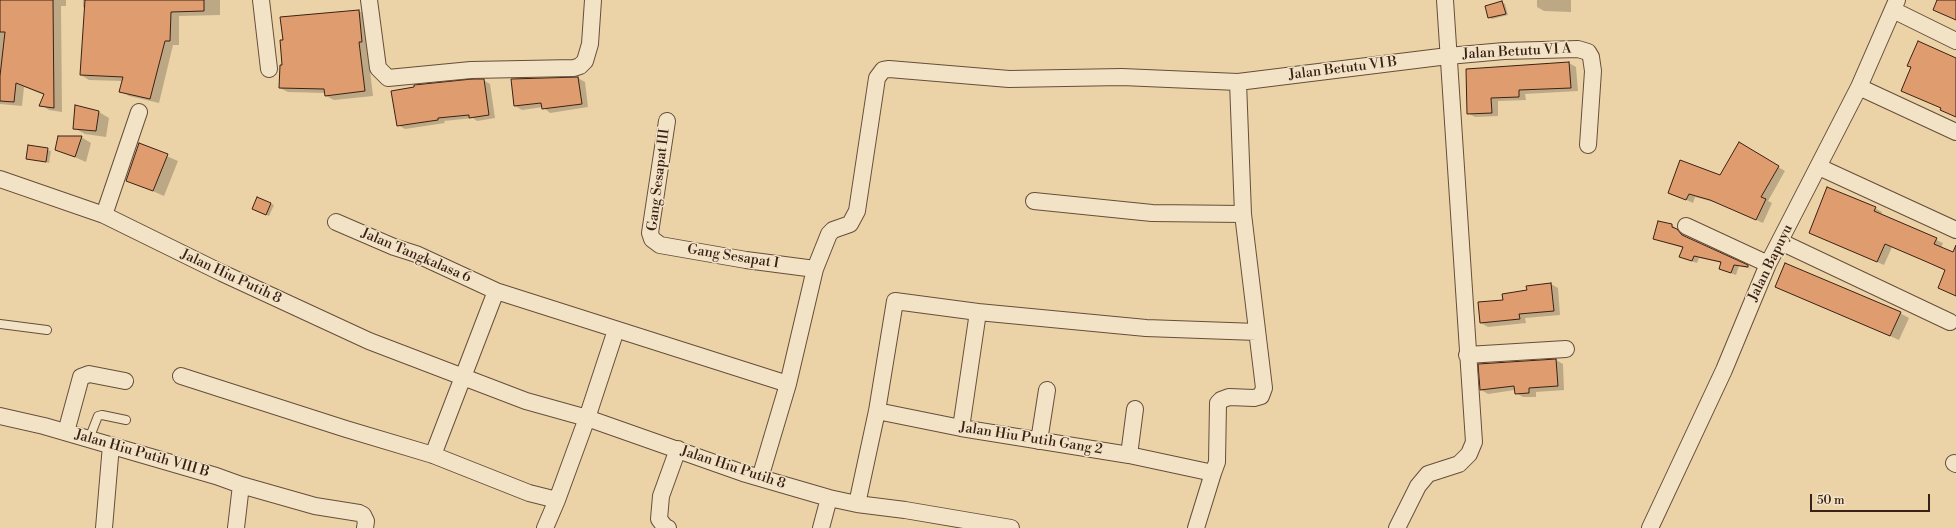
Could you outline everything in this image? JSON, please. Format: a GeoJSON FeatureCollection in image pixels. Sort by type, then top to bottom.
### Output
{"type":"FeatureCollection","features":[{"type":"Feature","properties":{"kind":"street"},"geometry":{"type":"LineString","coordinates":[[261,0],[269,69]]}},
{"type":"Feature","properties":{"kind":"street"},"geometry":{"type":"LineString","coordinates":[[369,0],[378,68],[388,78],[471,70],[574,68],[580,66],[585,61],[590,44],[593,0]]}},
{"type":"Feature","properties":{"kind":"street"},"geometry":{"type":"LineString","coordinates":[[1397,528],[1418,486],[1428,474],[1459,464],[1469,454],[1474,442],[1467,355],[1445,0]]}},
{"type":"Feature","properties":{"kind":"street"},"geometry":{"type":"LineString","coordinates":[[1895,5],[1956,41]]}},
{"type":"Feature","properties":{"kind":"street","name":"Jalan Bapuyu"},"geometry":{"type":"LineString","coordinates":[[1650,528],[1724,370],[1768,264],[1781,242],[1859,87],[1895,5]]}},
{"type":"Feature","properties":{"kind":"street","name":"Jalan Betutu VI A"},"geometry":{"type":"LineString","coordinates":[[1448,56],[1504,51],[1578,49],[1588,52],[1591,58],[1593,71],[1588,145]]}},
{"type":"Feature","properties":{"kind":"street","name":"Jalan Betutu VI B"},"geometry":{"type":"LineString","coordinates":[[815,269],[829,234],[833,230],[850,224],[857,211],[877,78],[883,70],[889,69],[1009,79],[1122,77],[1238,82],[1448,56]]}},
{"type":"Feature","properties":{"kind":"street"},"geometry":{"type":"LineString","coordinates":[[1196,528],[1217,462],[1218,403],[1229,397],[1254,398],[1261,396],[1264,388],[1243,214],[1238,82]]}},
{"type":"Feature","properties":{"kind":"street"},"geometry":{"type":"LineString","coordinates":[[1859,87],[1956,132]]}},
{"type":"Feature","properties":{"kind":"street"},"geometry":{"type":"LineString","coordinates":[[104,215],[139,112]]}},
{"type":"Feature","properties":{"kind":"street","name":"Gang Sesapat III"},"geometry":{"type":"LineString","coordinates":[[652,239],[650,233],[666,121]]}},
{"type":"Feature","properties":{"kind":"street"},"geometry":{"type":"LineString","coordinates":[[1819,167],[1956,230]]}},
{"type":"Feature","properties":{"kind":"street","name":"Jalan Hiu Putih 8"},"geometry":{"type":"LineString","coordinates":[[0,179],[104,215],[222,273],[369,341],[462,378],[526,401],[587,418],[666,447],[678,449],[760,478],[829,498],[857,504],[905,510],[1011,528]]}},
{"type":"Feature","properties":{"kind":"street"},"geometry":{"type":"LineString","coordinates":[[1034,201],[1152,213],[1243,214]]}},
{"type":"Feature","properties":{"kind":"street","name":"Jalan Tangkalasa 6"},"geometry":{"type":"LineString","coordinates":[[336,222],[394,247],[416,254],[496,291],[788,384]]}},
{"type":"Feature","properties":{"kind":"street"},"geometry":{"type":"LineString","coordinates":[[1686,226],[1768,264]]}},
{"type":"Feature","properties":{"kind":"street","name":"Gang Sesapat I"},"geometry":{"type":"LineString","coordinates":[[652,239],[660,246],[746,260],[815,269]]}},
{"type":"Feature","properties":{"kind":"street"},"geometry":{"type":"LineString","coordinates":[[1781,242],[1950,322]]}},
{"type":"Feature","properties":{"kind":"street"},"geometry":{"type":"LineString","coordinates":[[760,478],[788,384],[815,269]]}},
{"type":"Feature","properties":{"kind":"street"},"geometry":{"type":"LineString","coordinates":[[433,455],[496,291]]}},
{"type":"Feature","properties":{"kind":"street"},"geometry":{"type":"LineString","coordinates":[[857,504],[877,411],[894,301],[978,312],[1146,328],[1257,332]]}},
{"type":"Feature","properties":{"kind":"street"},"geometry":{"type":"LineString","coordinates":[[961,428],[978,312]]}},
{"type":"Feature","properties":{"kind":"street"},"geometry":{"type":"LineString","coordinates":[[545,528],[557,500],[587,418],[616,330]]}},
{"type":"Feature","properties":{"kind":"street"},"geometry":{"type":"LineString","coordinates":[[1467,355],[1566,349]]}},
{"type":"Feature","properties":{"kind":"street"},"geometry":{"type":"LineString","coordinates":[[66,432],[82,377],[89,374],[125,381]]}},
{"type":"Feature","properties":{"kind":"street"},"geometry":{"type":"LineString","coordinates":[[181,376],[346,429],[433,455],[529,493],[557,500]]}},
{"type":"Feature","properties":{"kind":"street"},"geometry":{"type":"LineString","coordinates":[[1039,441],[1047,390]]}},
{"type":"Feature","properties":{"kind":"street"},"geometry":{"type":"LineString","coordinates":[[1129,455],[1135,409]]}},
{"type":"Feature","properties":{"kind":"street","name":"Jalan Hiu Putih Gang 2"},"geometry":{"type":"LineString","coordinates":[[877,411],[961,428],[1129,455],[1213,473]]}},
{"type":"Feature","properties":{"kind":"street","name":"Jalan Hiu Putih VIII B"},"geometry":{"type":"LineString","coordinates":[[0,416],[66,432],[302,503],[359,513],[363,515],[366,521],[364,528]]}},
{"type":"Feature","properties":{"kind":"street"},"geometry":{"type":"LineString","coordinates":[[104,528],[111,445]]}},
{"type":"Feature","properties":{"kind":"street"},"geometry":{"type":"LineString","coordinates":[[668,528],[665,527],[660,519],[661,496],[678,449]]}},
{"type":"Feature","properties":{"kind":"street"},"geometry":{"type":"LineString","coordinates":[[236,528],[241,485]]}},
{"type":"Feature","properties":{"kind":"street"},"geometry":{"type":"LineString","coordinates":[[821,528],[829,498]]}},
{"type":"Feature","properties":{"kind":"lane"},"geometry":{"type":"LineString","coordinates":[[0,324],[47,330]]}},
{"type":"Feature","properties":{"kind":"lane"},"geometry":{"type":"LineString","coordinates":[[89,439],[98,416],[102,415],[126,420]]}},
{"type":"Feature","properties":{"kind":"building"},"geometry":{"type":"Polygon","coordinates":[[[0,0],[53,0],[54,108],[39,106],[44,94],[16,83],[14,102],[0,101],[0,76],[5,32],[0,32],[0,0]]]}},
{"type":"Feature","properties":{"kind":"building"},"geometry":{"type":"Polygon","coordinates":[[[85,0],[204,0],[204,11],[171,12],[170,41],[165,41],[150,99],[119,92],[123,77],[80,75],[85,0]]]}},
{"type":"Feature","properties":{"kind":"building"},"geometry":{"type":"Polygon","coordinates":[[[1937,0],[1956,0],[1956,20],[1933,10],[1937,0]]]}},
{"type":"Feature","properties":{"kind":"building"},"geometry":{"type":"Polygon","coordinates":[[[1502,1],[1506,14],[1488,18],[1485,6],[1502,1]]]}},
{"type":"Feature","properties":{"kind":"building"},"geometry":{"type":"Polygon","coordinates":[[[359,10],[362,42],[359,42],[365,91],[325,96],[324,89],[279,88],[280,65],[282,65],[280,40],[283,40],[280,17],[359,10]]]}},
{"type":"Feature","properties":{"kind":"building"},"geometry":{"type":"Polygon","coordinates":[[[1918,41],[1956,58],[1956,117],[1940,110],[1941,108],[1901,91],[1911,67],[1907,66],[1918,41]]]}},
{"type":"Feature","properties":{"kind":"building"},"geometry":{"type":"Polygon","coordinates":[[[1569,62],[1571,88],[1519,90],[1519,97],[1491,98],[1492,113],[1467,114],[1466,69],[1569,62]]]}},
{"type":"Feature","properties":{"kind":"building"},"geometry":{"type":"Polygon","coordinates":[[[578,77],[582,104],[542,109],[541,103],[514,106],[511,79],[578,77]]]}},
{"type":"Feature","properties":{"kind":"building"},"geometry":{"type":"Polygon","coordinates":[[[484,79],[489,115],[469,118],[469,115],[438,118],[438,120],[397,126],[391,91],[414,87],[414,85],[484,79]]]}},
{"type":"Feature","properties":{"kind":"building"},"geometry":{"type":"Polygon","coordinates":[[[75,105],[99,111],[96,131],[73,129],[75,105]]]}},
{"type":"Feature","properties":{"kind":"building"},"geometry":{"type":"Polygon","coordinates":[[[58,136],[82,136],[75,157],[55,150],[58,136]]]}},
{"type":"Feature","properties":{"kind":"building"},"geometry":{"type":"Polygon","coordinates":[[[1739,142],[1779,166],[1761,197],[1766,199],[1756,220],[1710,200],[1689,194],[1686,200],[1668,193],[1680,160],[1720,175],[1739,142]]]}},
{"type":"Feature","properties":{"kind":"building"},"geometry":{"type":"Polygon","coordinates":[[[139,143],[168,154],[153,191],[126,181],[139,143]]]}},
{"type":"Feature","properties":{"kind":"building"},"geometry":{"type":"Polygon","coordinates":[[[28,145],[48,148],[46,162],[26,159],[28,145]]]}},
{"type":"Feature","properties":{"kind":"building"},"geometry":{"type":"Polygon","coordinates":[[[1827,187],[1876,207],[1874,211],[1937,238],[1934,244],[1953,252],[1956,245],[1956,296],[1938,288],[1945,270],[1885,244],[1877,262],[1809,233],[1827,187]]]}},
{"type":"Feature","properties":{"kind":"building"},"geometry":{"type":"Polygon","coordinates":[[[257,197],[271,203],[266,215],[252,209],[257,197]]]}},
{"type":"Feature","properties":{"kind":"building"},"geometry":{"type":"Polygon","coordinates":[[[1658,221],[1672,224],[1672,227],[1677,229],[1682,235],[1748,265],[1748,267],[1734,265],[1731,273],[1719,269],[1721,262],[1694,256],[1692,261],[1679,257],[1683,247],[1653,239],[1658,221]]]}},
{"type":"Feature","properties":{"kind":"building"},"geometry":{"type":"Polygon","coordinates":[[[1785,263],[1901,312],[1890,336],[1775,287],[1785,263]]]}},
{"type":"Feature","properties":{"kind":"building"},"geometry":{"type":"Polygon","coordinates":[[[1551,283],[1554,311],[1519,314],[1520,319],[1480,323],[1478,302],[1503,300],[1502,294],[1527,290],[1526,286],[1551,283]]]}},
{"type":"Feature","properties":{"kind":"building"},"geometry":{"type":"Polygon","coordinates":[[[1556,359],[1558,386],[1529,388],[1529,393],[1515,394],[1514,386],[1480,390],[1478,364],[1556,359]]]}}]}
